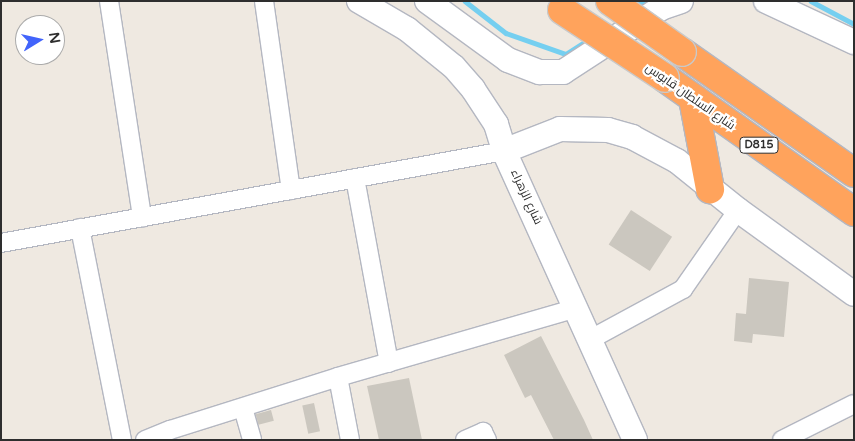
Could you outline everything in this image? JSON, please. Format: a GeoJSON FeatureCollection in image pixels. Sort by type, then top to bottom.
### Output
{"type":"FeatureCollection","features":[{"type":"Feature","properties":{"kind":"highway","name":"D815"},"geometry":{"type":"LineString","coordinates":[[610,1],[854,173]]}},
{"type":"Feature","properties":{"kind":"highway","name":"شارع السلطان قابوس"},"geometry":{"type":"LineString","coordinates":[[555,6],[665,78],[854,212]]}},
{"type":"Feature","properties":{"kind":"highway"},"geometry":{"type":"LineString","coordinates":[[693,99],[710,189]]}},
{"type":"Feature","properties":{"kind":"street"},"geometry":{"type":"LineString","coordinates":[[109,1],[142,217]]}},
{"type":"Feature","properties":{"kind":"street"},"geometry":{"type":"LineString","coordinates":[[264,1],[291,190]]}},
{"type":"Feature","properties":{"kind":"street","name":"شارع الزهراء"},"geometry":{"type":"LineString","coordinates":[[359,1],[406,29],[454,66],[473,89],[496,124],[504,150],[635,440]]}},
{"type":"Feature","properties":{"kind":"street"},"geometry":{"type":"LineString","coordinates":[[428,1],[508,60],[540,72],[563,72],[661,8],[681,1]]}},
{"type":"Feature","properties":{"kind":"street"},"geometry":{"type":"LineString","coordinates":[[766,1],[854,42]]}},
{"type":"Feature","properties":{"kind":"street"},"geometry":{"type":"LineString","coordinates":[[1,243],[504,150],[560,129],[608,130],[632,138],[677,162],[738,210],[854,294]]}},
{"type":"Feature","properties":{"kind":"street"},"geometry":{"type":"LineString","coordinates":[[355,178],[389,363]]}},
{"type":"Feature","properties":{"kind":"street"},"geometry":{"type":"LineString","coordinates":[[591,339],[683,289],[738,210]]}},
{"type":"Feature","properties":{"kind":"street"},"geometry":{"type":"LineString","coordinates":[[80,228],[122,440]]}},
{"type":"Feature","properties":{"kind":"street"},"geometry":{"type":"LineString","coordinates":[[145,440],[170,430],[338,378],[577,308]]}},
{"type":"Feature","properties":{"kind":"street"},"geometry":{"type":"LineString","coordinates":[[338,378],[350,440]]}},
{"type":"Feature","properties":{"kind":"street"},"geometry":{"type":"LineString","coordinates":[[782,440],[812,433],[854,404]]}},
{"type":"Feature","properties":{"kind":"street"},"geometry":{"type":"LineString","coordinates":[[243,408],[252,440]]}},
{"type":"Feature","properties":{"kind":"street"},"geometry":{"type":"LineString","coordinates":[[465,440],[485,436]]}},
{"type":"Feature","properties":{"kind":"building"},"geometry":{"type":"Polygon","coordinates":[[[631,210],[672,237],[650,271],[609,244],[631,210]]]}},
{"type":"Feature","properties":{"kind":"building"},"geometry":{"type":"Polygon","coordinates":[[[749,278],[789,282],[784,337],[753,334],[752,343],[734,341],[736,313],[746,314],[749,278]]]}},
{"type":"Feature","properties":{"kind":"building"},"geometry":{"type":"Polygon","coordinates":[[[541,336],[593,440],[554,440],[531,395],[525,398],[504,355],[541,336]]]}},
{"type":"Feature","properties":{"kind":"building"},"geometry":{"type":"Polygon","coordinates":[[[409,378],[422,440],[379,440],[367,386],[409,378]]]}},
{"type":"Feature","properties":{"kind":"building"},"geometry":{"type":"Polygon","coordinates":[[[314,403],[320,431],[308,434],[302,405],[314,403]]]}},
{"type":"Feature","properties":{"kind":"building"},"geometry":{"type":"Polygon","coordinates":[[[271,410],[274,421],[258,425],[256,414],[271,410]]]}},
{"type":"Feature","properties":{"kind":"waterway"},"geometry":{"type":"LineString","coordinates":[[465,1],[506,33],[566,54],[589,39]]}},
{"type":"Feature","properties":{"kind":"waterway"},"geometry":{"type":"LineString","coordinates":[[634,8],[643,1]]}},
{"type":"Feature","properties":{"kind":"waterway"},"geometry":{"type":"LineString","coordinates":[[811,1],[854,24]]}}]}
